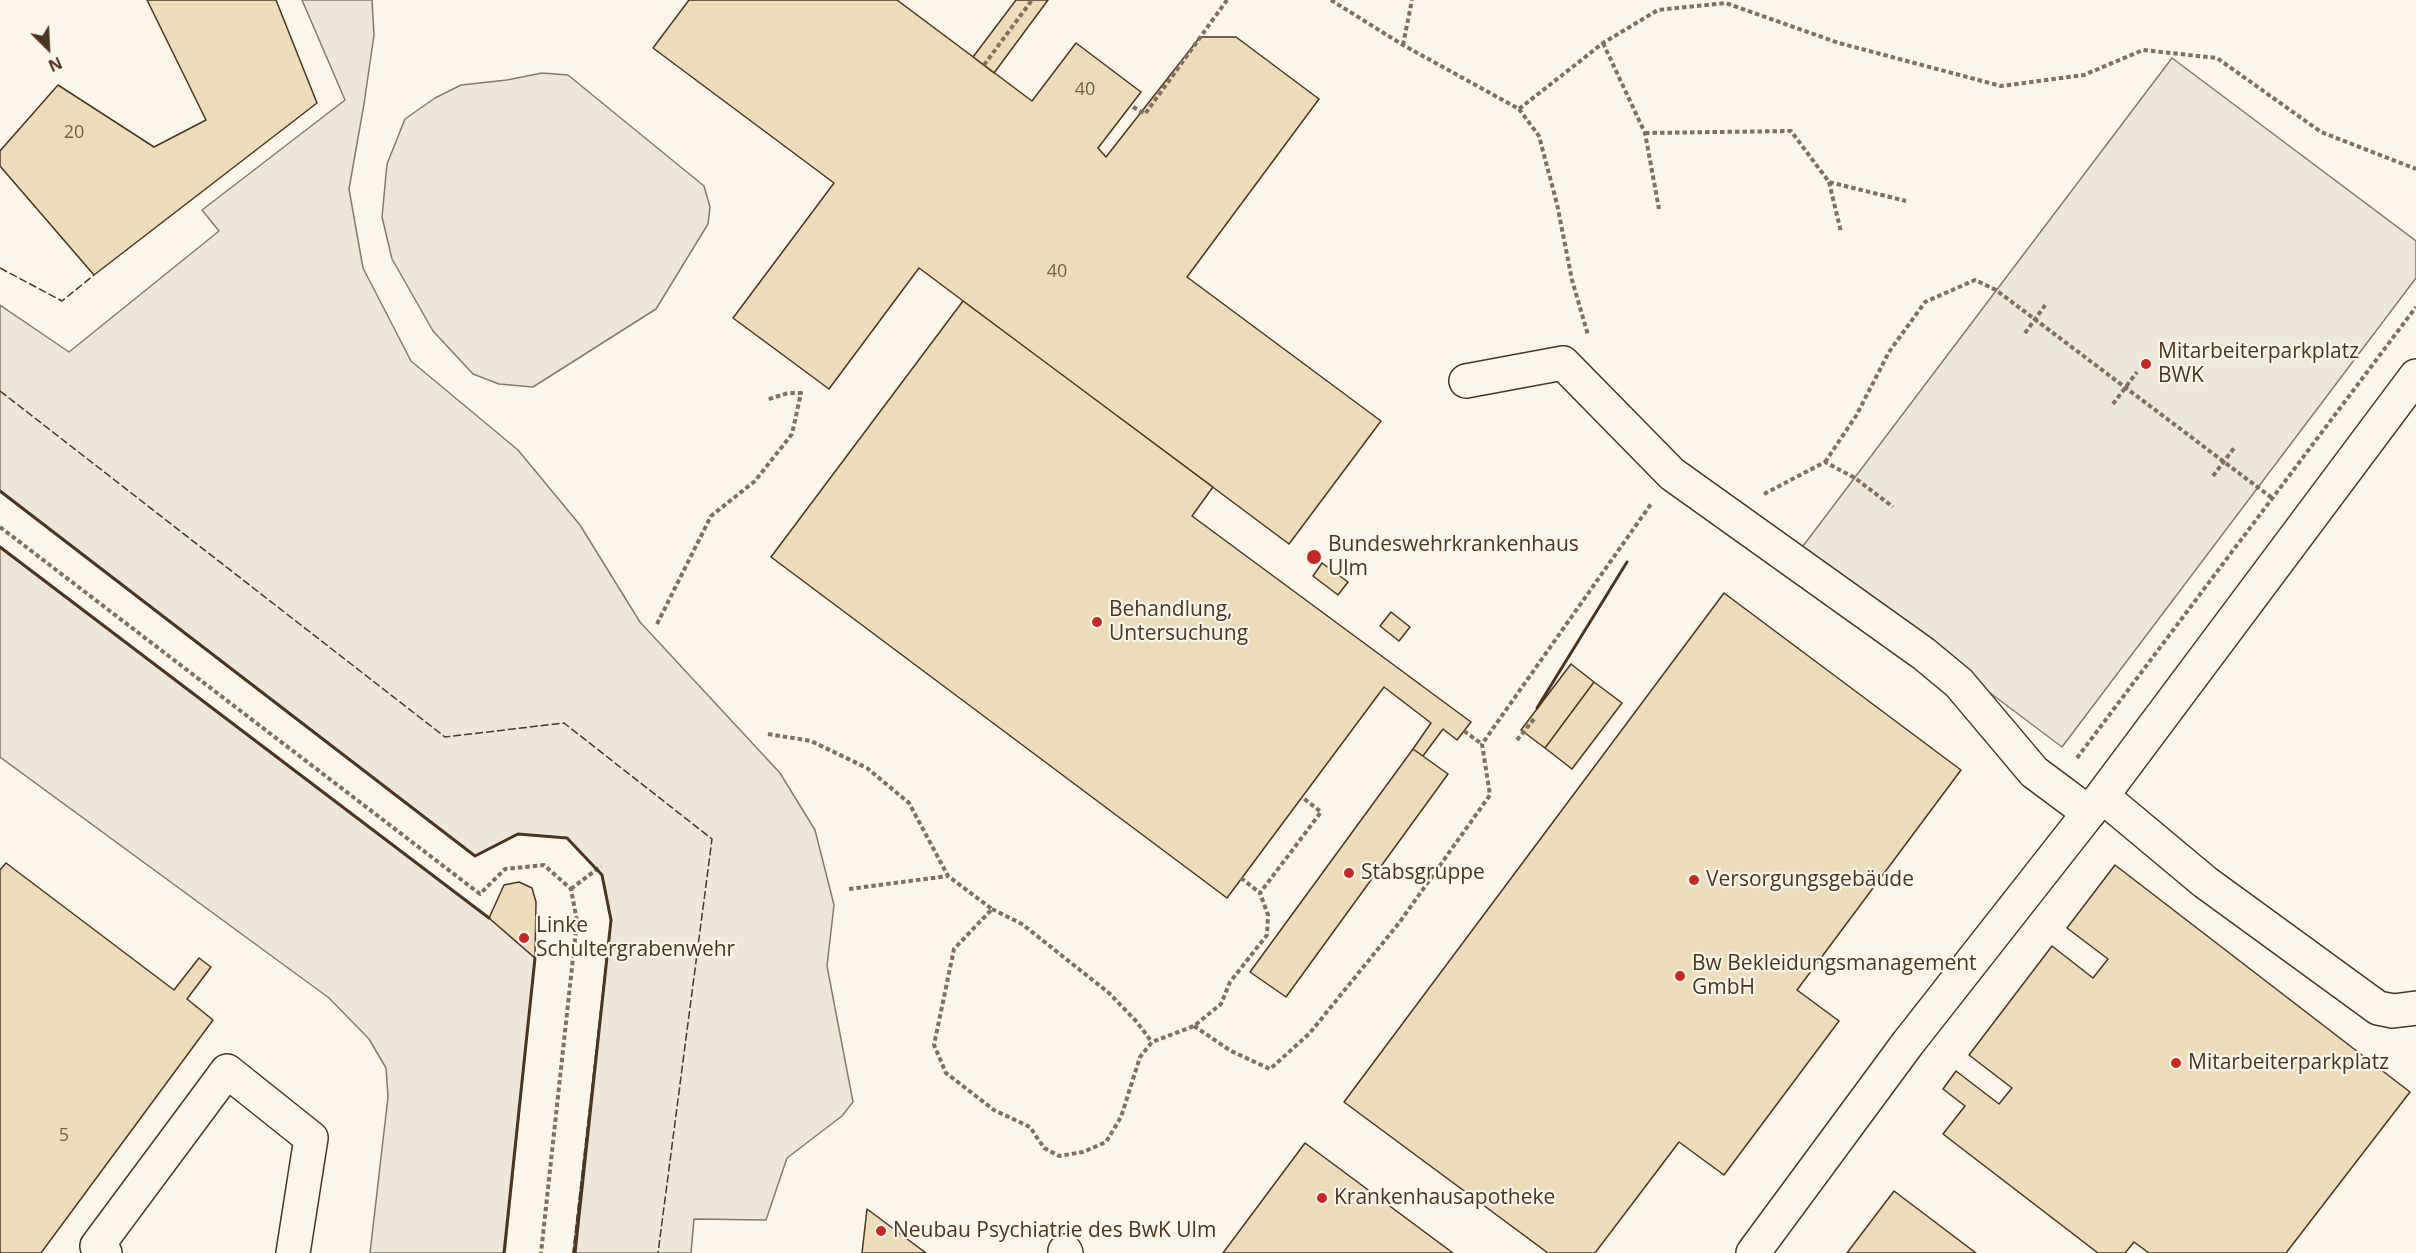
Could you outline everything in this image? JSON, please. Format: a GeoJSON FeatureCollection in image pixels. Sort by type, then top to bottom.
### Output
{"type":"FeatureCollection","features":[{"type":"Feature","properties":{"kind":"lane"},"geometry":{"type":"LineString","coordinates":[[1466,381],[1563,363],[1672,474],[1924,654],[1959,683],[2034,772],[2055,788],[2095,805],[2378,1008],[2394,1011],[2416,1008]]}},
{"type":"Feature","properties":{"kind":"lane"},"geometry":{"type":"LineString","coordinates":[[1753,1253],[1908,1043],[2095,805],[2416,376]]}},
{"type":"Feature","properties":{"kind":"lane"},"geometry":{"type":"LineString","coordinates":[[105,1253],[97,1246],[227,1071],[310,1138],[293,1253]]}},
{"type":"Feature","properties":{"kind":"path"},"geometry":{"type":"LineString","coordinates":[[984,65],[1032,0]]}},
{"type":"Feature","properties":{"kind":"path"},"geometry":{"type":"LineString","coordinates":[[1133,107],[1145,114],[1227,0]]}},
{"type":"Feature","properties":{"kind":"path"},"geometry":{"type":"LineString","coordinates":[[1331,0],[1403,45],[1520,110],[1539,136],[1557,204],[1572,280],[1590,344]]}},
{"type":"Feature","properties":{"kind":"path"},"geometry":{"type":"LineString","coordinates":[[1403,45],[1412,0]]}},
{"type":"Feature","properties":{"kind":"path"},"geometry":{"type":"LineString","coordinates":[[1520,110],[1604,43],[1659,10],[1725,3],[1839,43],[2001,86],[2084,75],[2143,50],[2217,58],[2321,132],[2416,169]]}},
{"type":"Feature","properties":{"kind":"path"},"geometry":{"type":"LineString","coordinates":[[1604,43],[1645,133],[1659,209]]}},
{"type":"Feature","properties":{"kind":"path"},"geometry":{"type":"LineString","coordinates":[[1645,133],[1791,131],[1829,182],[1841,232]]}},
{"type":"Feature","properties":{"kind":"path"},"geometry":{"type":"LineString","coordinates":[[1829,182],[1906,201]]}},
{"type":"Feature","properties":{"kind":"path"},"geometry":{"type":"LineString","coordinates":[[1706,499],[1767,493],[1825,462],[1856,416],[1889,352],[1925,302],[1975,280],[1996,290],[2272,498]]}},
{"type":"Feature","properties":{"kind":"path"},"geometry":{"type":"LineString","coordinates":[[2025,333],[2046,304]]}},
{"type":"Feature","properties":{"kind":"path"},"geometry":{"type":"LineString","coordinates":[[2055,788],[2130,684],[2416,307]]}},
{"type":"Feature","properties":{"kind":"path"},"geometry":{"type":"LineString","coordinates":[[2113,404],[2137,372]]}},
{"type":"Feature","properties":{"kind":"path"},"geometry":{"type":"LineString","coordinates":[[657,624],[711,516],[755,481],[792,434],[801,393],[788,393],[766,400]]}},
{"type":"Feature","properties":{"kind":"path"},"geometry":{"type":"LineString","coordinates":[[2213,476],[2234,448]]}},
{"type":"Feature","properties":{"kind":"path"},"geometry":{"type":"LineString","coordinates":[[1825,462],[1854,478],[1893,507]]}},
{"type":"Feature","properties":{"kind":"path"},"geometry":{"type":"LineString","coordinates":[[1194,1026],[1231,1051],[1270,1069],[1309,1034],[1399,923],[1490,795],[1482,744],[1672,474]]}},
{"type":"Feature","properties":{"kind":"path"},"geometry":{"type":"LineString","coordinates":[[0,527],[480,894],[505,869],[544,865],[571,889],[577,921],[541,1253]]}},
{"type":"Feature","properties":{"kind":"path"},"geometry":{"type":"LineString","coordinates":[[1517,740],[1534,719]]}},
{"type":"Feature","properties":{"kind":"path"},"geometry":{"type":"LineString","coordinates":[[1464,731],[1482,744]]}},
{"type":"Feature","properties":{"kind":"path"},"geometry":{"type":"LineString","coordinates":[[768,734],[811,741],[867,768],[909,803],[948,876],[992,909],[1022,924],[1109,993],[1136,1021],[1152,1042]]}},
{"type":"Feature","properties":{"kind":"path"},"geometry":{"type":"LineString","coordinates":[[1260,893],[1321,812],[1302,797]]}},
{"type":"Feature","properties":{"kind":"path"},"geometry":{"type":"LineString","coordinates":[[571,889],[601,866]]}},
{"type":"Feature","properties":{"kind":"path"},"geometry":{"type":"LineString","coordinates":[[849,890],[948,876]]}},
{"type":"Feature","properties":{"kind":"path"},"geometry":{"type":"LineString","coordinates":[[992,909],[954,949],[934,1045],[946,1073],[994,1110],[1030,1127],[1044,1148],[1059,1156],[1083,1152],[1106,1142],[1121,1117],[1140,1057],[1152,1042],[1194,1026],[1221,1004],[1230,982],[1268,935],[1268,915],[1260,893],[1241,878]]}},
{"type":"Feature","properties":{"kind":"shaded area"},"geometry":{"type":"Polygon","coordinates":[[[302,0],[372,0],[374,35],[349,189],[363,268],[411,361],[518,450],[580,525],[640,622],[780,773],[815,830],[834,905],[827,966],[853,1102],[842,1116],[787,1158],[766,1220],[694,1219],[691,1253],[573,1253],[611,920],[602,875],[567,838],[518,834],[475,856],[0,491],[0,305],[69,352],[219,231],[202,210],[345,100],[302,0]]]}},
{"type":"Feature","properties":{"kind":"shaded area","name":"Mitarbeiterparkplatz BWK"},"geometry":{"type":"Polygon","coordinates":[[[2172,58],[2416,241],[2416,278],[2062,747],[1800,550],[2172,58]]]}},
{"type":"Feature","properties":{"kind":"shaded area"},"geometry":{"type":"Polygon","coordinates":[[[542,73],[568,75],[704,186],[710,207],[708,224],[656,309],[533,387],[499,384],[473,374],[433,331],[392,259],[382,217],[387,164],[405,119],[435,98],[461,85],[542,73]]]}},
{"type":"Feature","properties":{"kind":"shaded area"},"geometry":{"type":"Polygon","coordinates":[[[0,547],[489,918],[535,958],[505,1253],[370,1253],[388,1097],[386,1068],[369,1039],[329,998],[0,757],[0,547]]]}},
{"type":"Feature","properties":{"kind":"building"},"geometry":{"type":"Polygon","coordinates":[[[147,0],[276,0],[317,103],[94,275],[0,166],[0,151],[58,85],[154,147],[206,120],[147,0]]]}},
{"type":"Feature","properties":{"kind":"building"},"geometry":{"type":"Polygon","coordinates":[[[689,0],[897,0],[1032,101],[1076,43],[1141,92],[1098,148],[1106,157],[1200,37],[1236,37],[1319,99],[1187,277],[1381,421],[1289,544],[919,268],[829,389],[733,318],[834,183],[653,48],[689,0]]]}},
{"type":"Feature","properties":{"kind":"building"},"geometry":{"type":"Polygon","coordinates":[[[1016,0],[1048,0],[994,73],[973,57],[1016,0]]]}},
{"type":"Feature","properties":{"kind":"building","name":"Behandlung, Untersuchung"},"geometry":{"type":"Polygon","coordinates":[[[963,301],[1213,487],[1192,516],[1471,722],[1457,740],[1443,729],[1423,756],[1413,749],[1431,723],[1384,687],[1227,898],[771,557],[963,301]]]}},
{"type":"Feature","properties":{"kind":"building"},"geometry":{"type":"Polygon","coordinates":[[[1322,563],[1348,582],[1338,595],[1313,576],[1322,563]]]}},
{"type":"Feature","properties":{"kind":"building","name":"Versorgungsgebäude"},"geometry":{"type":"Polygon","coordinates":[[[1724,593],[1961,770],[1797,990],[1839,1021],[1724,1175],[1679,1142],[1595,1253],[1548,1253],[1344,1102],[1724,593]]]}},
{"type":"Feature","properties":{"kind":"building"},"geometry":{"type":"Polygon","coordinates":[[[1391,612],[1410,627],[1399,641],[1380,626],[1391,612]]]}},
{"type":"Feature","properties":{"kind":"building"},"geometry":{"type":"Polygon","coordinates":[[[1571,664],[1594,682],[1545,748],[1521,730],[1571,664]]]}},
{"type":"Feature","properties":{"kind":"building"},"geometry":{"type":"Polygon","coordinates":[[[1594,682],[1622,703],[1572,769],[1545,748],[1594,682]]]}},
{"type":"Feature","properties":{"kind":"building","name":"Stabsgruppe"},"geometry":{"type":"Polygon","coordinates":[[[1413,749],[1448,774],[1286,997],[1250,972],[1413,749]]]}},
{"type":"Feature","properties":{"kind":"building"},"geometry":{"type":"Polygon","coordinates":[[[6,863],[174,990],[199,958],[211,967],[187,999],[213,1020],[41,1253],[0,1253],[0,870],[6,863]]]}},
{"type":"Feature","properties":{"kind":"building","name":"Mitarbeiterparkplatz"},"geometry":{"type":"Polygon","coordinates":[[[2115,865],[2410,1092],[2286,1253],[2149,1253],[2134,1242],[2125,1253],[2098,1253],[1943,1134],[1965,1106],[1943,1089],[1956,1071],[1999,1104],[2012,1088],[1969,1055],[2052,946],[2093,978],[2108,959],[2067,928],[2115,865]]]}},
{"type":"Feature","properties":{"kind":"building","name":"Linke Schultergrabenwehr"},"geometry":{"type":"Polygon","coordinates":[[[519,882],[532,888],[536,902],[535,958],[489,918],[504,885],[519,882]]]}},
{"type":"Feature","properties":{"kind":"building","name":"Krankenhausapotheke"},"geometry":{"type":"Polygon","coordinates":[[[1305,1143],[1453,1253],[1223,1253],[1305,1143]]]}},
{"type":"Feature","properties":{"kind":"building"},"geometry":{"type":"Polygon","coordinates":[[[1894,1191],[1976,1253],[1847,1253],[1894,1191]]]}},
{"type":"Feature","properties":{"kind":"building","name":"Neubau Psychiatrie des BwK Ulm"},"geometry":{"type":"Polygon","coordinates":[[[867,1209],[926,1253],[862,1253],[867,1209]]]}},
{"type":"Feature","properties":{"kind":"fence"},"geometry":{"type":"LineString","coordinates":[[0,268],[62,301],[94,275]]}},
{"type":"Feature","properties":{"kind":"fence"},"geometry":{"type":"LineString","coordinates":[[0,391],[445,737],[564,723],[712,839],[658,1253]]}},
{"type":"Feature","properties":{"kind":"fence"},"geometry":{"type":"LineString","coordinates":[[0,491],[475,856],[518,834],[567,838],[602,875],[611,920],[573,1253]]}},
{"type":"Feature","properties":{"kind":"wall"},"geometry":{"type":"LineString","coordinates":[[0,491],[475,856],[518,834],[567,838],[602,875],[611,920],[575,1253]]}},
{"type":"Feature","properties":{"kind":"wall"},"geometry":{"type":"LineString","coordinates":[[0,547],[489,918]]}},
{"type":"Feature","properties":{"kind":"wall"},"geometry":{"type":"LineString","coordinates":[[1537,708],[1627,562]]}},
{"type":"Feature","properties":{"kind":"wall"},"geometry":{"type":"LineString","coordinates":[[504,1253],[535,958]]}},
{"type":"Feature","properties":{"kind":"place","name":"Mitarbeiterparkplatz BWK"},"geometry":{"type":"Point","coordinates":[2146,364]}},
{"type":"Feature","properties":{"kind":"place","name":"Bundeswehrkrankenhaus Ulm"},"geometry":{"type":"Point","coordinates":[1314,557]}},
{"type":"Feature","properties":{"kind":"place","name":"Behandlung, Untersuchung"},"geometry":{"type":"Point","coordinates":[1097,622]}},
{"type":"Feature","properties":{"kind":"place","name":"Stabsgruppe"},"geometry":{"type":"Point","coordinates":[1349,873]}},
{"type":"Feature","properties":{"kind":"place","name":"Versorgungsgebäude"},"geometry":{"type":"Point","coordinates":[1694,880]}},
{"type":"Feature","properties":{"kind":"place","name":"Linke Schultergrabenwehr"},"geometry":{"type":"Point","coordinates":[524,938]}},
{"type":"Feature","properties":{"kind":"place","name":"Bw Bekleidungsmanagement GmbH"},"geometry":{"type":"Point","coordinates":[1680,976]}},
{"type":"Feature","properties":{"kind":"place","name":"Mitarbeiterparkplatz"},"geometry":{"type":"Point","coordinates":[2176,1063]}},
{"type":"Feature","properties":{"kind":"place","name":"Krankenhausapotheke"},"geometry":{"type":"Point","coordinates":[1322,1198]}},
{"type":"Feature","properties":{"kind":"place","name":"Neubau Psychiatrie des BwK Ulm"},"geometry":{"type":"Point","coordinates":[881,1231]}}]}
